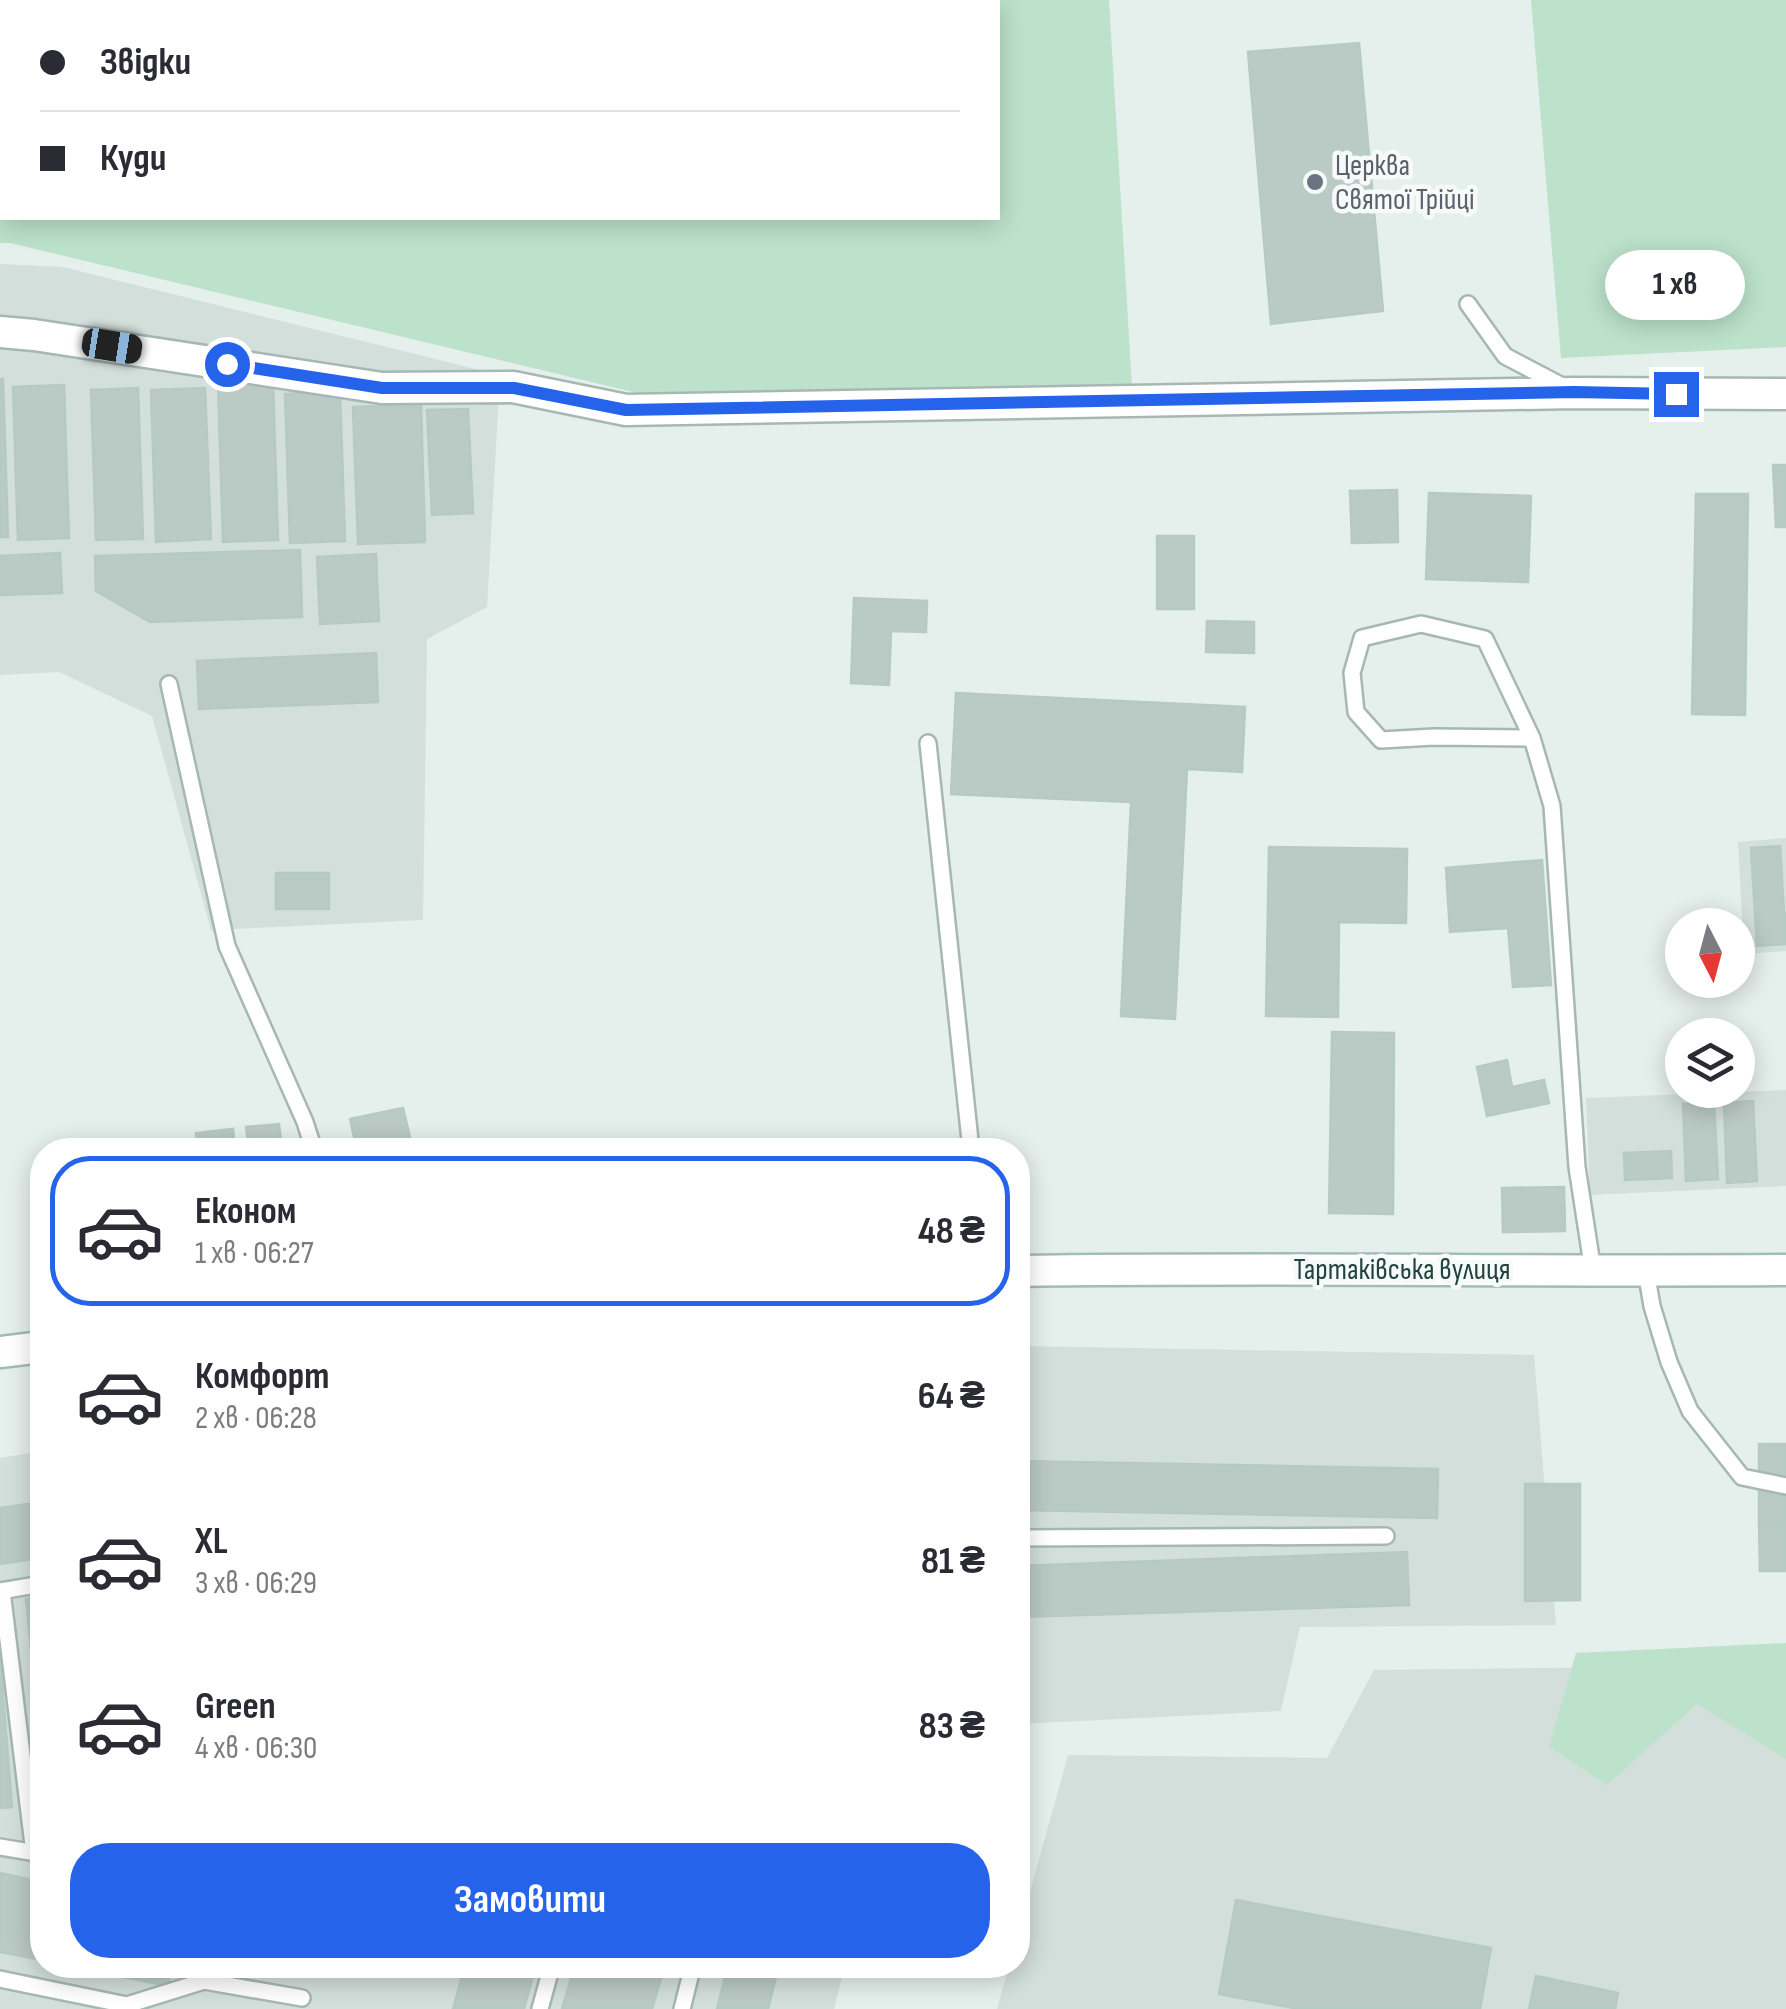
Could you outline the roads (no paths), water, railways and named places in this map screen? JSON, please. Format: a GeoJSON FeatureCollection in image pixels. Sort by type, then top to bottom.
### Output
{"type":"FeatureCollection","features":[{"type":"Feature","properties":{"kind":"street"},"geometry":{"type":"LineString","coordinates":[[0,332],[382,388],[514,388],[626,410],[1574,392],[1786,394]]}},
{"type":"Feature","properties":{"kind":"street","name":"Тартаківська вулиця"},"geometry":{"type":"LineString","coordinates":[[1030,1271],[1786,1270]]}},
{"type":"Feature","properties":{"kind":"street"},"geometry":{"type":"LineString","coordinates":[[0,1352],[30,1348]]}},
{"type":"Feature","properties":{"kind":"lane"},"geometry":{"type":"LineString","coordinates":[[1468,304],[1504,356],[1574,392]]}},
{"type":"Feature","properties":{"kind":"lane"},"geometry":{"type":"LineString","coordinates":[[1532,738],[1381,740],[1356,712],[1352,673],[1362,638],[1421,624],[1486,639],[1532,738],[1552,806],[1577,1166],[1593,1271]]}},
{"type":"Feature","properties":{"kind":"lane"},"geometry":{"type":"LineString","coordinates":[[170,684],[227,946],[310,1138]]}},
{"type":"Feature","properties":{"kind":"lane"},"geometry":{"type":"LineString","coordinates":[[928,743],[970,1138]]}},
{"type":"Feature","properties":{"kind":"lane"},"geometry":{"type":"LineString","coordinates":[[1646,1271],[1669,1362],[1690,1411],[1742,1477],[1786,1486]]}},
{"type":"Feature","properties":{"kind":"lane"},"geometry":{"type":"LineString","coordinates":[[1030,1538],[1386,1536]]}},
{"type":"Feature","properties":{"kind":"lane"},"geometry":{"type":"LineString","coordinates":[[30,1586],[1,1591],[30,1797]]}},
{"type":"Feature","properties":{"kind":"lane"},"geometry":{"type":"LineString","coordinates":[[0,1846],[30,1852]]}},
{"type":"Feature","properties":{"kind":"lane"},"geometry":{"type":"LineString","coordinates":[[540,2009],[548,1978]]}},
{"type":"Feature","properties":{"kind":"lane"},"geometry":{"type":"LineString","coordinates":[[682,2009],[690,1978]]}},
{"type":"Feature","properties":{"kind":"lane"},"geometry":{"type":"LineString","coordinates":[[0,1979],[127,2005],[204,1981],[302,1998]]}},
{"type":"Feature","properties":{"kind":"place","name":"Церква Святої Трійці"},"geometry":{"type":"Point","coordinates":[1315,182]}}]}
